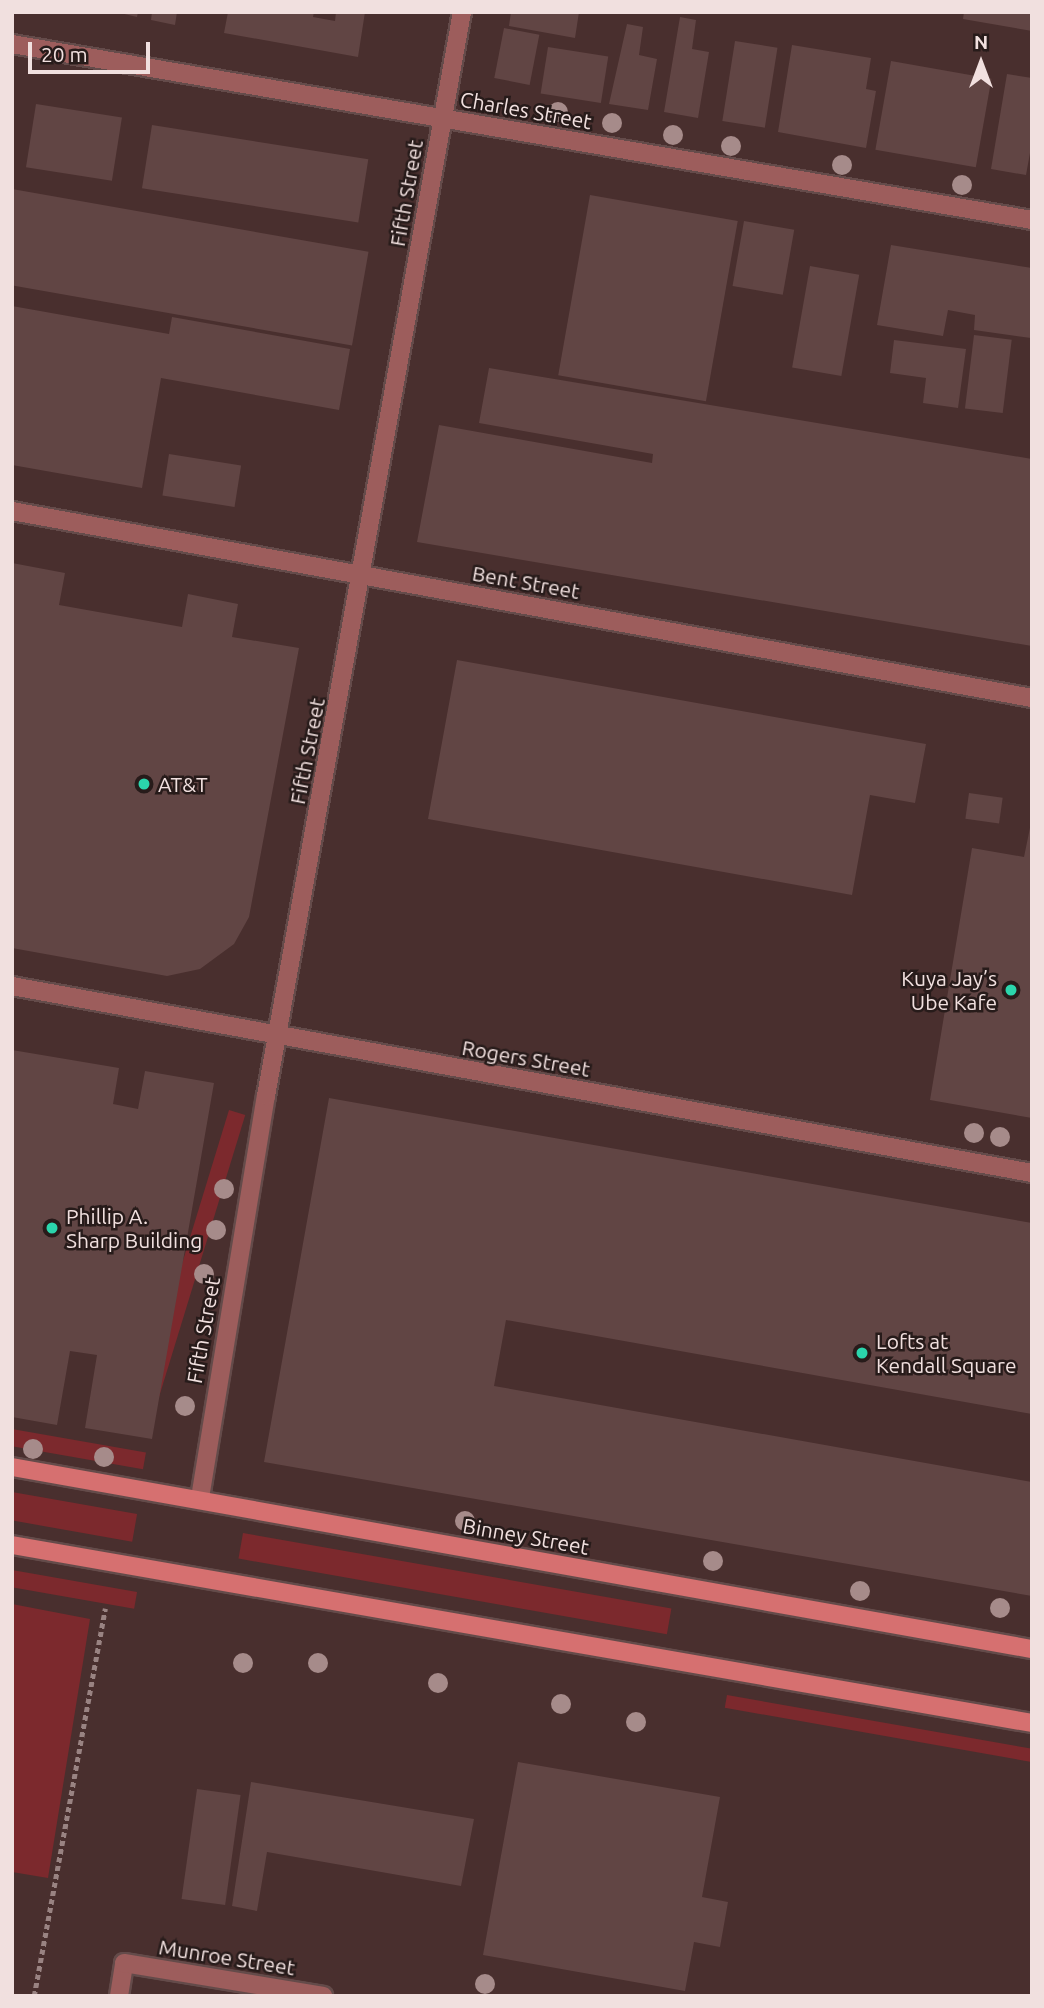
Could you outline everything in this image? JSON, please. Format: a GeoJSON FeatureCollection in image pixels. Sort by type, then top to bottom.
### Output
{"type":"FeatureCollection","features":[{"type":"Feature","properties":{"kind":"main road","name":"Binney Street"},"geometry":{"type":"LineString","coordinates":[[12,1467],[200,1498],[1032,1648]]}},
{"type":"Feature","properties":{"kind":"main road"},"geometry":{"type":"LineString","coordinates":[[12,1545],[1032,1723]]}},
{"type":"Feature","properties":{"kind":"street","name":"Fifth Street"},"geometry":{"type":"LineString","coordinates":[[200,1498],[278,1037],[462,12]]}},
{"type":"Feature","properties":{"kind":"street","name":"Charles Street"},"geometry":{"type":"LineString","coordinates":[[12,44],[1032,220]]}},
{"type":"Feature","properties":{"kind":"street","name":"Bent Street"},"geometry":{"type":"LineString","coordinates":[[12,511],[1032,698]]}},
{"type":"Feature","properties":{"kind":"street","name":"Rogers Street"},"geometry":{"type":"LineString","coordinates":[[12,986],[278,1037],[1032,1172]]}},
{"type":"Feature","properties":{"kind":"street","name":"Munroe Street"},"geometry":{"type":"LineString","coordinates":[[119,1996],[124,1964],[323,1996]]}},
{"type":"Feature","properties":{"kind":"path"},"geometry":{"type":"LineString","coordinates":[[34,1996],[105,1608]]}},
{"type":"Feature","properties":{"kind":"shaded area"},"geometry":{"type":"Polygon","coordinates":[[[229,1110],[245,1115],[153,1418],[136,1413],[229,1110]]]}},
{"type":"Feature","properties":{"kind":"shaded area"},"geometry":{"type":"Polygon","coordinates":[[[12,1429],[146,1453],[143,1469],[12,1446],[12,1429]]]}},
{"type":"Feature","properties":{"kind":"shaded area"},"geometry":{"type":"Polygon","coordinates":[[[12,1492],[137,1514],[132,1542],[12,1520],[12,1492]]]}},
{"type":"Feature","properties":{"kind":"shaded area"},"geometry":{"type":"Polygon","coordinates":[[[243,1533],[671,1609],[667,1634],[238,1559],[243,1533]]]}},
{"type":"Feature","properties":{"kind":"shaded area"},"geometry":{"type":"Polygon","coordinates":[[[12,1570],[137,1592],[134,1609],[12,1587],[12,1570]]]}},
{"type":"Feature","properties":{"kind":"shaded area"},"geometry":{"type":"Polygon","coordinates":[[[12,1604],[90,1619],[48,1878],[12,1872],[12,1604]]]}},
{"type":"Feature","properties":{"kind":"shaded area"},"geometry":{"type":"Polygon","coordinates":[[[727,1695],[1032,1749],[1030,1762],[725,1708],[727,1695]]]}},
{"type":"Feature","properties":{"kind":"building"},"geometry":{"type":"Polygon","coordinates":[[[116,12],[138,12],[137,17],[116,12]]]}},
{"type":"Feature","properties":{"kind":"building"},"geometry":{"type":"Polygon","coordinates":[[[152,12],[177,12],[175,25],[151,20],[152,12]]]}},
{"type":"Feature","properties":{"kind":"building"},"geometry":{"type":"Polygon","coordinates":[[[228,12],[314,12],[313,17],[335,21],[336,12],[365,12],[358,57],[224,33],[228,12]]]}},
{"type":"Feature","properties":{"kind":"building"},"geometry":{"type":"Polygon","coordinates":[[[511,12],[579,12],[575,38],[509,26],[511,12]]]}},
{"type":"Feature","properties":{"kind":"building"},"geometry":{"type":"Polygon","coordinates":[[[964,12],[1032,12],[1032,31],[963,19],[964,12]]]}},
{"type":"Feature","properties":{"kind":"building"},"geometry":{"type":"Polygon","coordinates":[[[680,17],[696,20],[692,49],[709,52],[698,118],[664,112],[680,17]]]}},
{"type":"Feature","properties":{"kind":"building"},"geometry":{"type":"Polygon","coordinates":[[[627,24],[643,27],[639,55],[657,59],[648,110],[609,104],[627,24]]]}},
{"type":"Feature","properties":{"kind":"building"},"geometry":{"type":"Polygon","coordinates":[[[504,28],[539,35],[530,85],[494,78],[504,28]]]}},
{"type":"Feature","properties":{"kind":"building"},"geometry":{"type":"Polygon","coordinates":[[[735,41],[777,48],[765,128],[722,121],[735,41]]]}},
{"type":"Feature","properties":{"kind":"building"},"geometry":{"type":"Polygon","coordinates":[[[792,45],[871,58],[866,89],[876,91],[866,148],[778,132],[792,45]]]}},
{"type":"Feature","properties":{"kind":"building"},"geometry":{"type":"Polygon","coordinates":[[[548,47],[608,57],[601,103],[541,93],[548,47]]]}},
{"type":"Feature","properties":{"kind":"building"},"geometry":{"type":"Polygon","coordinates":[[[891,61],[991,79],[976,167],[875,150],[891,61]]]}},
{"type":"Feature","properties":{"kind":"building"},"geometry":{"type":"Polygon","coordinates":[[[1007,74],[1032,78],[1032,142],[1026,175],[991,169],[1007,74]]]}},
{"type":"Feature","properties":{"kind":"building"},"geometry":{"type":"Polygon","coordinates":[[[36,104],[122,118],[112,181],[26,167],[36,104]]]}},
{"type":"Feature","properties":{"kind":"building"},"geometry":{"type":"Polygon","coordinates":[[[152,125],[368,159],[358,222],[142,188],[152,125]]]}},
{"type":"Feature","properties":{"kind":"building"},"geometry":{"type":"Polygon","coordinates":[[[12,189],[369,252],[352,345],[12,285],[12,189]]]}},
{"type":"Feature","properties":{"kind":"building"},"geometry":{"type":"Polygon","coordinates":[[[590,195],[738,221],[706,401],[558,375],[590,195]]]}},
{"type":"Feature","properties":{"kind":"building"},"geometry":{"type":"Polygon","coordinates":[[[744,221],[794,230],[783,295],[733,286],[744,221]]]}},
{"type":"Feature","properties":{"kind":"building"},"geometry":{"type":"Polygon","coordinates":[[[891,245],[1032,268],[1031,338],[974,330],[975,315],[948,310],[943,336],[877,325],[891,245]]]}},
{"type":"Feature","properties":{"kind":"building"},"geometry":{"type":"Polygon","coordinates":[[[810,266],[859,275],[841,376],[792,367],[810,266]]]}},
{"type":"Feature","properties":{"kind":"building"},"geometry":{"type":"Polygon","coordinates":[[[12,306],[169,334],[172,317],[350,349],[339,410],[161,378],[142,488],[12,465],[12,306]]]}},
{"type":"Feature","properties":{"kind":"building"},"geometry":{"type":"Polygon","coordinates":[[[974,335],[1012,340],[1003,413],[965,408],[974,335]]]}},
{"type":"Feature","properties":{"kind":"building"},"geometry":{"type":"Polygon","coordinates":[[[894,340],[966,349],[958,408],[923,403],[926,378],[890,373],[894,340]]]}},
{"type":"Feature","properties":{"kind":"building"},"geometry":{"type":"Polygon","coordinates":[[[489,368],[1032,459],[1032,646],[417,542],[439,425],[652,463],[653,454],[479,423],[489,368]]]}},
{"type":"Feature","properties":{"kind":"building"},"geometry":{"type":"Polygon","coordinates":[[[169,454],[241,465],[235,507],[162,495],[169,454]]]}},
{"type":"Feature","properties":{"kind":"building","name":"AT&T"},"geometry":{"type":"Polygon","coordinates":[[[12,563],[65,573],[59,605],[182,627],[188,594],[238,604],[232,637],[299,648],[249,917],[234,944],[200,969],[167,976],[12,948],[12,563]]]}},
{"type":"Feature","properties":{"kind":"building"},"geometry":{"type":"Polygon","coordinates":[[[457,660],[926,744],[915,803],[870,795],[852,895],[428,819],[457,660]]]}},
{"type":"Feature","properties":{"kind":"building"},"geometry":{"type":"Polygon","coordinates":[[[969,793],[1003,798],[999,823],[965,819],[969,793]]]}},
{"type":"Feature","properties":{"kind":"building"},"geometry":{"type":"Polygon","coordinates":[[[1032,818],[1032,1118],[930,1100],[972,848],[1024,857],[1032,818]]]}},
{"type":"Feature","properties":{"kind":"building"},"geometry":{"type":"Polygon","coordinates":[[[12,1050],[119,1068],[113,1104],[138,1109],[145,1071],[214,1083],[152,1439],[85,1428],[97,1355],[70,1351],[57,1425],[12,1417],[12,1050]]]}},
{"type":"Feature","properties":{"kind":"building","name":"Lofts at Kendall Square"},"geometry":{"type":"Polygon","coordinates":[[[329,1098],[1032,1223],[1032,1414],[506,1320],[494,1386],[1032,1482],[1032,1596],[264,1462],[329,1098]]]}},
{"type":"Feature","properties":{"kind":"building"},"geometry":{"type":"Polygon","coordinates":[[[518,1762],[720,1797],[702,1897],[728,1902],[720,1947],[694,1942],[685,1991],[483,1955],[518,1762]]]}},
{"type":"Feature","properties":{"kind":"building"},"geometry":{"type":"Polygon","coordinates":[[[251,1782],[474,1819],[461,1886],[267,1852],[257,1911],[232,1906],[251,1782]]]}},
{"type":"Feature","properties":{"kind":"building"},"geometry":{"type":"Polygon","coordinates":[[[197,1789],[241,1795],[225,1905],[182,1899],[197,1789]]]}},
{"type":"Feature","properties":{"kind":"place","name":"AT&T"},"geometry":{"type":"Point","coordinates":[144,784]}},
{"type":"Feature","properties":{"kind":"place","name":"Kuya Jay’s Ube Kafe"},"geometry":{"type":"Point","coordinates":[1011,990]}},
{"type":"Feature","properties":{"kind":"place","name":"Phillip A. Sharp Building"},"geometry":{"type":"Point","coordinates":[52,1228]}},
{"type":"Feature","properties":{"kind":"place","name":"Lofts at Kendall Square"},"geometry":{"type":"Point","coordinates":[862,1353]}}]}
